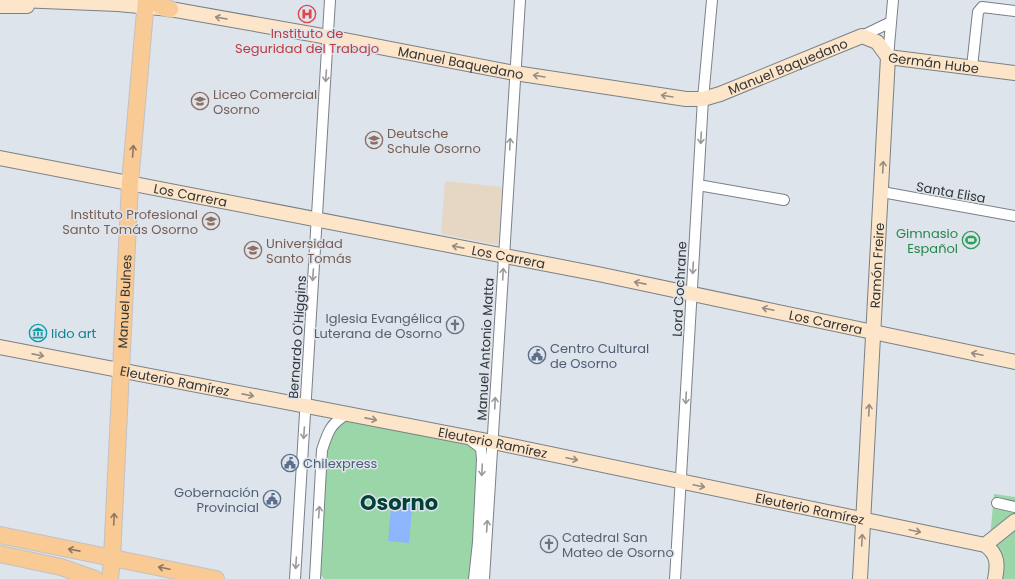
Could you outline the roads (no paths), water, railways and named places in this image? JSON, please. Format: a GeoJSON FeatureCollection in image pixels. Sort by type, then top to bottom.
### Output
{"type":"FeatureCollection","features":[{"type":"Feature","properties":{"kind":"main road"},"geometry":{"type":"LineString","coordinates":[[11,3],[117,5],[148,2],[170,10]]}},
{"type":"Feature","properties":{"kind":"main road","name":"Manuel Bulnes"},"geometry":{"type":"LineString","coordinates":[[110,579],[130,183],[143,29],[148,2]]}},
{"type":"Feature","properties":{"kind":"main road"},"geometry":{"type":"LineString","coordinates":[[117,5],[134,13],[143,29]]}},
{"type":"Feature","properties":{"kind":"main road","name":"Manuel Baquedano"},"geometry":{"type":"LineString","coordinates":[[170,10],[328,37],[515,72],[686,99],[703,99],[720,94],[862,36]]}},
{"type":"Feature","properties":{"kind":"main road","name":"Germán Hube"},"geometry":{"type":"LineString","coordinates":[[862,36],[877,42],[888,57],[1015,73]]}},
{"type":"Feature","properties":{"kind":"main road","name":"Ramón Freire"},"geometry":{"type":"LineString","coordinates":[[860,579],[882,192],[888,57]]}},
{"type":"Feature","properties":{"kind":"main road","name":"Los Carrera"},"geometry":{"type":"LineString","coordinates":[[0,158],[692,293],[1015,362]]}},
{"type":"Feature","properties":{"kind":"main road","name":"Eleuterio Ramírez"},"geometry":{"type":"LineString","coordinates":[[0,347],[121,372],[468,437],[984,546]]}},
{"type":"Feature","properties":{"kind":"main road"},"geometry":{"type":"LineString","coordinates":[[996,579],[997,562],[993,553],[984,546],[1015,521]]}},
{"type":"Feature","properties":{"kind":"main road"},"geometry":{"type":"LineString","coordinates":[[0,536],[216,579]]}},
{"type":"Feature","properties":{"kind":"main road"},"geometry":{"type":"LineString","coordinates":[[0,554],[61,567],[96,579]]}},
{"type":"Feature","properties":{"kind":"street","name":"Bernardo O'Higgins"},"geometry":{"type":"LineString","coordinates":[[295,579],[330,0]]}},
{"type":"Feature","properties":{"kind":"street","name":"Manuel Antonio Matta"},"geometry":{"type":"LineString","coordinates":[[484,579],[520,0]]}},
{"type":"Feature","properties":{"kind":"street","name":"Lord Cochrane"},"geometry":{"type":"LineString","coordinates":[[675,579],[703,99],[712,0]]}},
{"type":"Feature","properties":{"kind":"street","name":"Ramón Freire"},"geometry":{"type":"LineString","coordinates":[[888,57],[893,0]]}},
{"type":"Feature","properties":{"kind":"street"},"geometry":{"type":"LineString","coordinates":[[972,67],[978,12],[982,7],[1015,12]]}},
{"type":"Feature","properties":{"kind":"street","name":"Manuel Baquedano"},"geometry":{"type":"LineString","coordinates":[[862,36],[891,22]]}},
{"type":"Feature","properties":{"kind":"street"},"geometry":{"type":"LineString","coordinates":[[698,185],[784,200]]}},
{"type":"Feature","properties":{"kind":"street","name":"Santa Elisa"},"geometry":{"type":"LineString","coordinates":[[882,192],[1015,216]]}},
{"type":"Feature","properties":{"kind":"street"},"geometry":{"type":"LineString","coordinates":[[315,579],[322,450],[331,427],[336,421],[347,414]]}},
{"type":"Feature","properties":{"kind":"street","name":"Manuel Antonio Matta"},"geometry":{"type":"LineString","coordinates":[[468,437],[481,448],[482,459],[478,542],[474,579]]}},
{"type":"Feature","properties":{"kind":"street"},"geometry":{"type":"LineString","coordinates":[[997,503],[1015,507]]}},
{"type":"Feature","properties":{"kind":"water"},"geometry":{"type":"Polygon","coordinates":[[[392,497],[413,499],[409,543],[388,541],[392,497]]]}},
{"type":"Feature","properties":{"kind":"place","name":"Instituto de Seguridad del Trabajo"},"geometry":{"type":"Point","coordinates":[307,14]}},
{"type":"Feature","properties":{"kind":"place","name":"Liceo Comercial Osorno"},"geometry":{"type":"Point","coordinates":[200,101]}},
{"type":"Feature","properties":{"kind":"place","name":"Deutsche Schule Osorno"},"geometry":{"type":"Point","coordinates":[374,140]}},
{"type":"Feature","properties":{"kind":"place","name":"Instituto Profesional Santo Tomás Osorno"},"geometry":{"type":"Point","coordinates":[211,221]}},
{"type":"Feature","properties":{"kind":"place","name":"Gimnasio Español"},"geometry":{"type":"Point","coordinates":[971,240]}},
{"type":"Feature","properties":{"kind":"place","name":"Universidad Santo Tomás"},"geometry":{"type":"Point","coordinates":[253,250]}},
{"type":"Feature","properties":{"kind":"place","name":"Iglesia Evangélica Luterana de Osorno"},"geometry":{"type":"Point","coordinates":[455,325]}},
{"type":"Feature","properties":{"kind":"place","name":"lido art"},"geometry":{"type":"Point","coordinates":[38,333]}},
{"type":"Feature","properties":{"kind":"place","name":"Centro Cultural de Osorno"},"geometry":{"type":"Point","coordinates":[537,355]}},
{"type":"Feature","properties":{"kind":"place","name":"Chilexpress"},"geometry":{"type":"Point","coordinates":[290,463]}},
{"type":"Feature","properties":{"kind":"place","name":"Gobernación Provincial"},"geometry":{"type":"Point","coordinates":[272,499]}},
{"type":"Feature","properties":{"kind":"place","name":"Catedral San Mateo de Osorno"},"geometry":{"type":"Point","coordinates":[549,544]}},
{"type":"Feature","properties":{"kind":"district","name":"Osorno"},"geometry":{"type":"Point","coordinates":[399,503]}}]}
